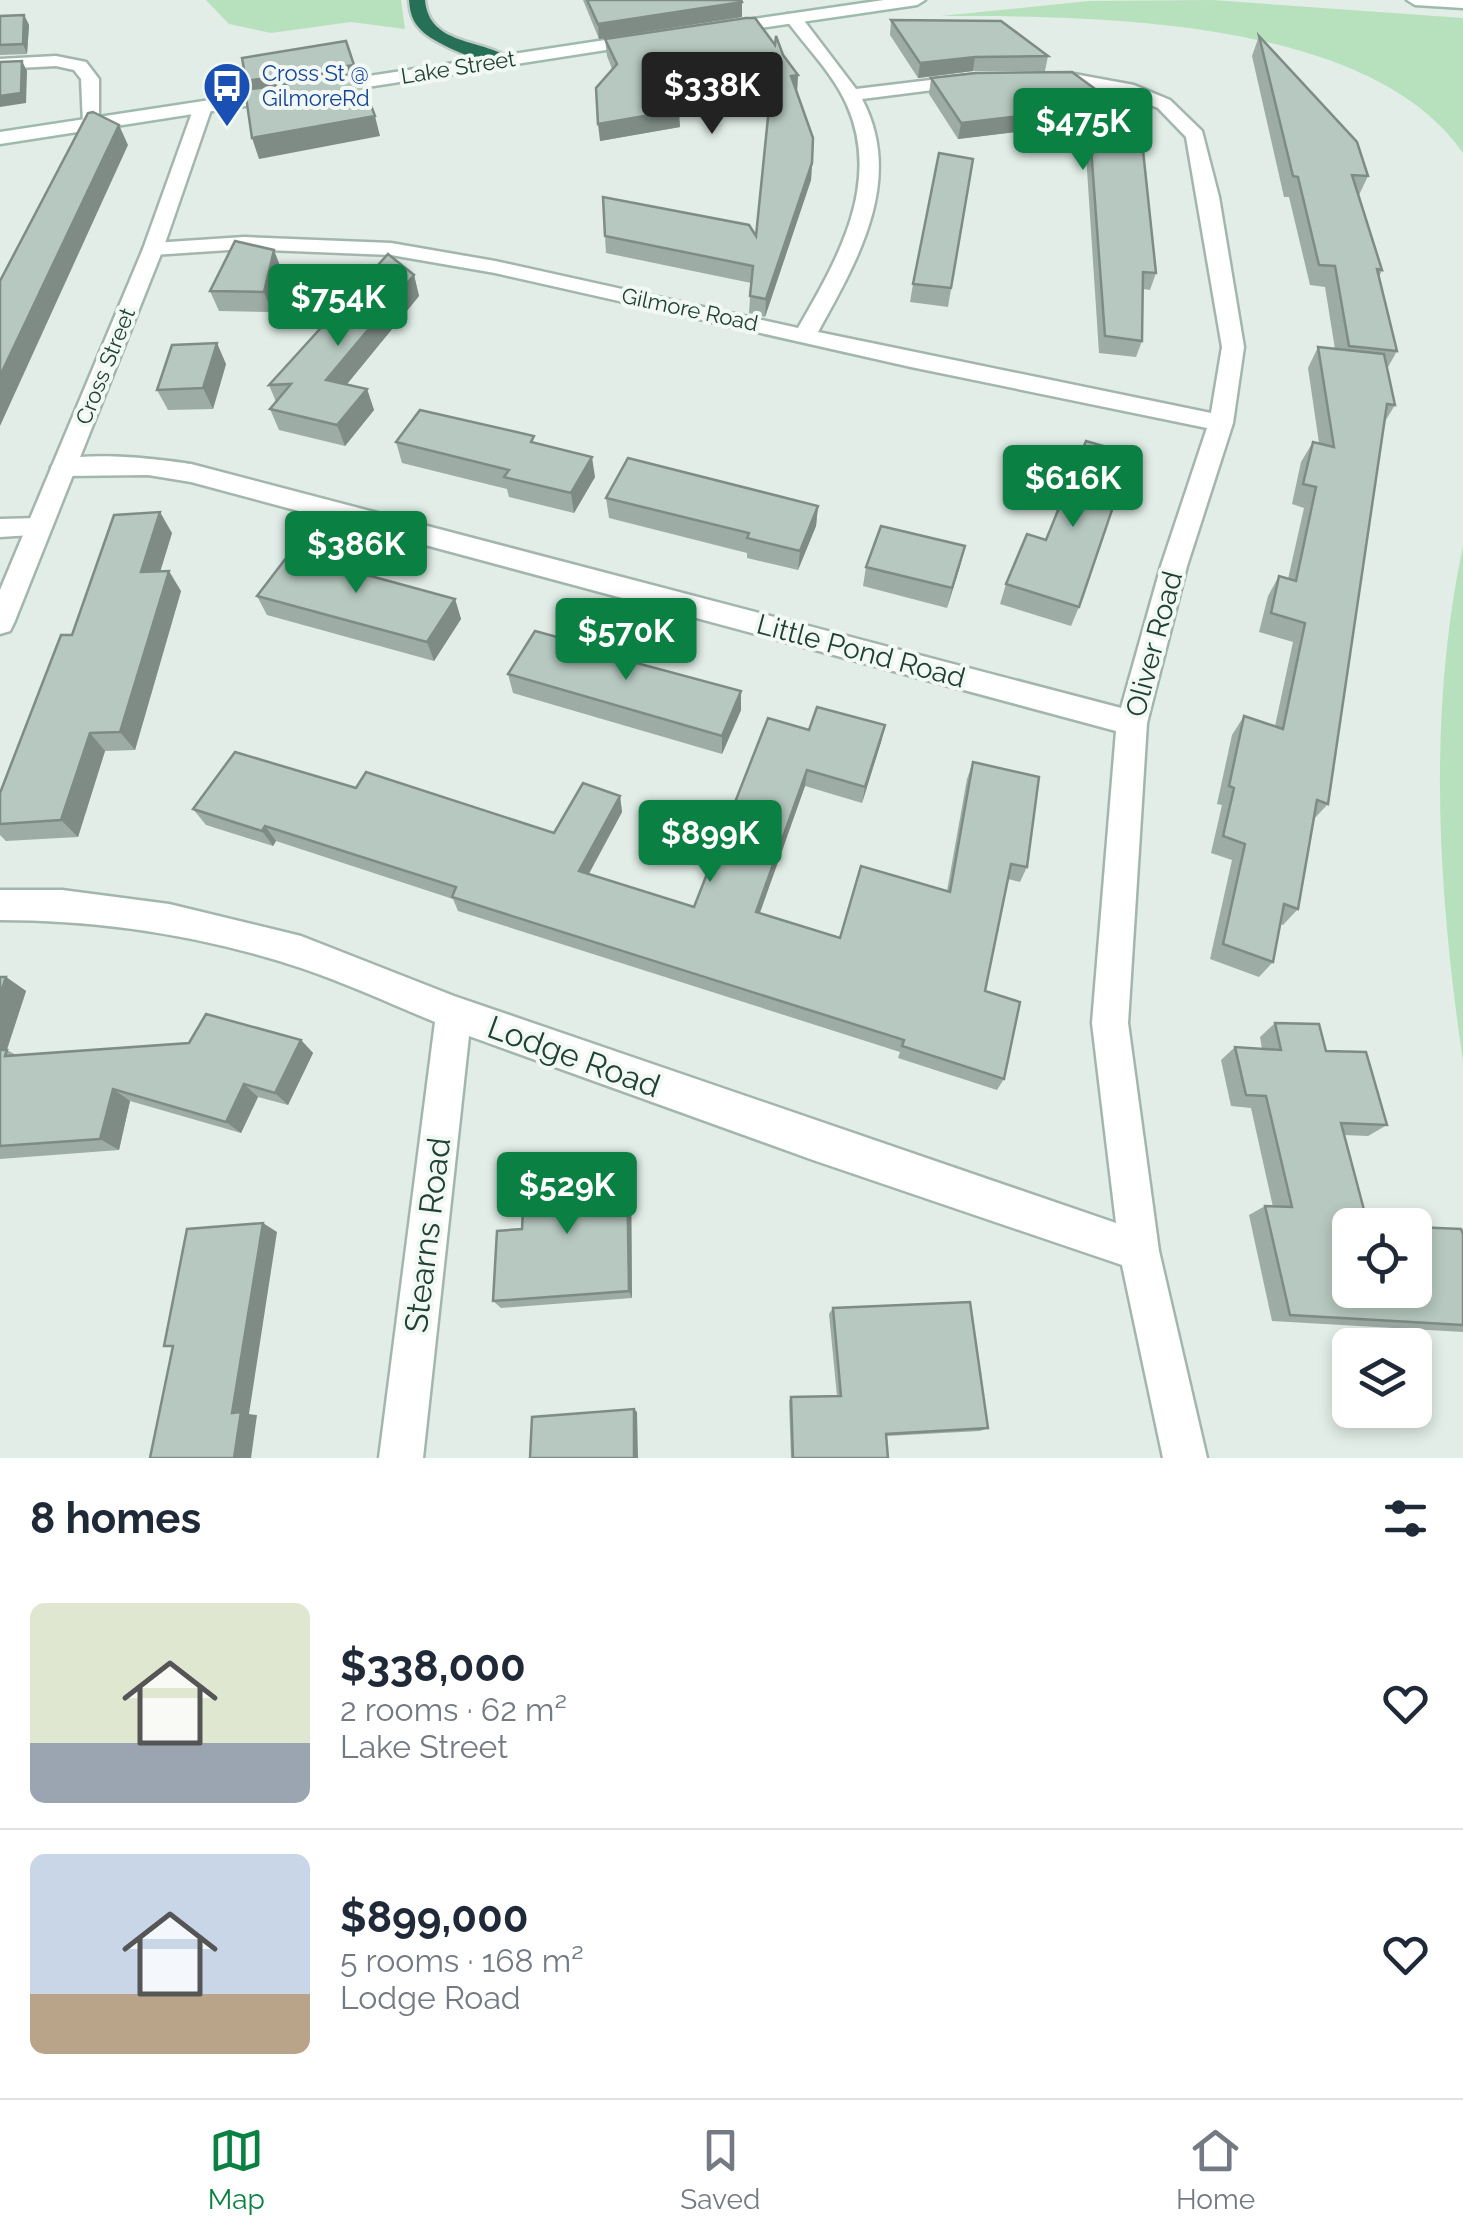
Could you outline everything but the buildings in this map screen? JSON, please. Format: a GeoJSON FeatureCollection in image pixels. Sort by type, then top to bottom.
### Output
{"type":"FeatureCollection","features":[{"type":"Feature","properties":{"kind":"highway"},"geometry":{"type":"LineString","coordinates":[[417,0],[416,14],[428,29],[504,60]]}},
{"type":"Feature","properties":{"kind":"street"},"geometry":{"type":"LineString","coordinates":[[703,31],[917,0]]}},
{"type":"Feature","properties":{"kind":"street"},"geometry":{"type":"LineString","coordinates":[[1415,0],[1463,3]]}},
{"type":"Feature","properties":{"kind":"street"},"geometry":{"type":"LineString","coordinates":[[793,18],[850,95],[866,131],[870,154],[864,217],[851,252],[806,334]]}},
{"type":"Feature","properties":{"kind":"street","name":"Lake Street"},"geometry":{"type":"LineString","coordinates":[[0,138],[667,36]]}},
{"type":"Feature","properties":{"kind":"street"},"geometry":{"type":"LineString","coordinates":[[0,64],[56,61],[80,66],[90,79],[92,124]]}},
{"type":"Feature","properties":{"kind":"street","name":"Oliver Road"},"geometry":{"type":"LineString","coordinates":[[850,95],[1009,78],[1074,80],[1128,89],[1164,104],[1194,134],[1209,197],[1233,347],[1222,422],[1174,566],[1132,724],[1110,1023],[1139,1251],[1185,1458]]}},
{"type":"Feature","properties":{"kind":"street","name":"Cross Street"},"geometry":{"type":"LineString","coordinates":[[0,623],[153,249],[204,107]]}},
{"type":"Feature","properties":{"kind":"street","name":"Gilmore Road"},"geometry":{"type":"LineString","coordinates":[[153,249],[244,243],[392,249],[495,267],[911,360],[1222,422]]}},
{"type":"Feature","properties":{"kind":"street","name":"Little Pond Road"},"geometry":{"type":"LineString","coordinates":[[64,467],[148,466],[191,472],[1132,724]]}},
{"type":"Feature","properties":{"kind":"street"},"geometry":{"type":"LineString","coordinates":[[0,528],[39,527]]}},
{"type":"Feature","properties":{"kind":"street","name":"Lodge Road"},"geometry":{"type":"LineString","coordinates":[[0,905],[62,906],[169,919],[301,952],[454,1013],[813,1141],[1139,1251]]}},
{"type":"Feature","properties":{"kind":"street","name":"Stearns Road"},"geometry":{"type":"LineString","coordinates":[[401,1458],[454,1013]]}},
{"type":"Feature","properties":{"kind":"green space"},"geometry":{"type":"Polygon","coordinates":[[[206,0],[401,0],[405,29],[351,22],[271,33],[229,24],[206,0]]]}},
{"type":"Feature","properties":{"kind":"green space"},"geometry":{"type":"Polygon","coordinates":[[[1212,0],[1463,18],[1463,153],[1420,108],[1363,74],[1296,49],[1223,33],[1147,23],[941,16],[1089,1],[1212,0]]]}},
{"type":"Feature","properties":{"kind":"green space"},"geometry":{"type":"Polygon","coordinates":[[[1463,546],[1463,1061],[1447,933],[1440,804],[1444,674],[1463,546]]]}},
{"type":"Feature","properties":{"kind":"place","name":"Cross St @ GilmoreRd"},"geometry":{"type":"Point","coordinates":[227,128]}}]}
